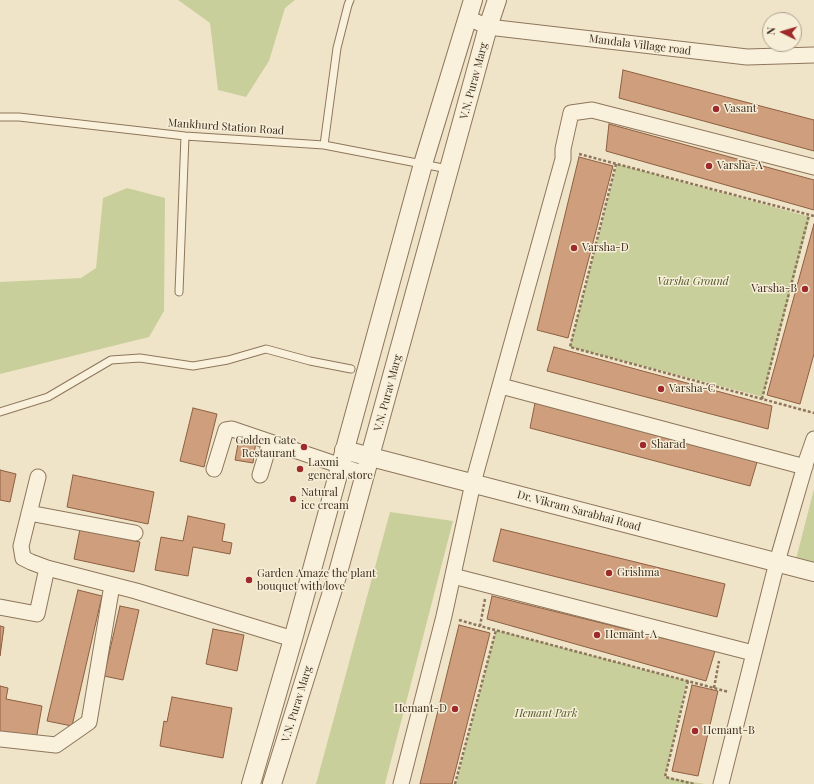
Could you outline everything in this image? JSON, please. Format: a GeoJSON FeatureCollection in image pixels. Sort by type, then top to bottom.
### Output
{"type":"FeatureCollection","features":[{"type":"Feature","properties":{"kind":"street","name":"V.N. Purav Marg"},"geometry":{"type":"LineString","coordinates":[[252,784],[423,164],[473,0]]}},
{"type":"Feature","properties":{"kind":"street","name":"V.N. Purav Marg"},"geometry":{"type":"LineString","coordinates":[[272,784],[337,576],[488,27],[497,0]]}},
{"type":"Feature","properties":{"kind":"street","name":"Mandala Village road"},"geometry":{"type":"LineString","coordinates":[[468,18],[488,27],[747,57],[814,55]]}},
{"type":"Feature","properties":{"kind":"street"},"geometry":{"type":"LineString","coordinates":[[401,784],[444,616],[473,483],[563,159],[563,149],[571,113],[592,110],[814,166]]}},
{"type":"Feature","properties":{"kind":"street"},"geometry":{"type":"LineString","coordinates":[[500,386],[805,467]]}},
{"type":"Feature","properties":{"kind":"street"},"geometry":{"type":"LineString","coordinates":[[214,469],[226,430],[232,429],[270,442],[342,458],[365,474]]}},
{"type":"Feature","properties":{"kind":"street"},"geometry":{"type":"LineString","coordinates":[[721,784],[777,562],[807,458],[814,439]]}},
{"type":"Feature","properties":{"kind":"street"},"geometry":{"type":"LineString","coordinates":[[260,475],[270,442]]}},
{"type":"Feature","properties":{"kind":"street","name":"Dr. Vikram Sarabhai Road"},"geometry":{"type":"LineString","coordinates":[[342,458],[370,456],[814,572]]}},
{"type":"Feature","properties":{"kind":"street"},"geometry":{"type":"LineString","coordinates":[[38,477],[21,546],[23,558],[47,568],[136,591],[293,639]]}},
{"type":"Feature","properties":{"kind":"street"},"geometry":{"type":"LineString","coordinates":[[29,513],[135,533]]}},
{"type":"Feature","properties":{"kind":"street"},"geometry":{"type":"LineString","coordinates":[[0,607],[37,614],[47,568]]}},
{"type":"Feature","properties":{"kind":"street"},"geometry":{"type":"LineString","coordinates":[[453,576],[753,653]]}},
{"type":"Feature","properties":{"kind":"street"},"geometry":{"type":"LineString","coordinates":[[0,739],[56,745],[89,722],[112,585]]}},
{"type":"Feature","properties":{"kind":"lane"},"geometry":{"type":"LineString","coordinates":[[324,145],[336,48],[350,0]]}},
{"type":"Feature","properties":{"kind":"lane","name":"Mankhurd Station Road"},"geometry":{"type":"LineString","coordinates":[[0,117],[19,117],[185,136],[324,145],[449,170]]}},
{"type":"Feature","properties":{"kind":"lane"},"geometry":{"type":"LineString","coordinates":[[179,292],[185,136]]}},
{"type":"Feature","properties":{"kind":"lane"},"geometry":{"type":"LineString","coordinates":[[0,412],[48,397],[111,360],[140,358],[193,366],[228,360],[266,349],[310,361],[351,369]]}},
{"type":"Feature","properties":{"kind":"path"},"geometry":{"type":"LineString","coordinates":[[563,149],[814,216]]}},
{"type":"Feature","properties":{"kind":"path"},"geometry":{"type":"LineString","coordinates":[[616,164],[570,346],[814,413]]}},
{"type":"Feature","properties":{"kind":"path"},"geometry":{"type":"LineString","coordinates":[[762,399],[809,215]]}},
{"type":"Feature","properties":{"kind":"path"},"geometry":{"type":"LineString","coordinates":[[480,626],[488,586]]}},
{"type":"Feature","properties":{"kind":"path"},"geometry":{"type":"LineString","coordinates":[[444,616],[743,696]]}},
{"type":"Feature","properties":{"kind":"path"},"geometry":{"type":"LineString","coordinates":[[455,784],[496,630]]}},
{"type":"Feature","properties":{"kind":"path"},"geometry":{"type":"LineString","coordinates":[[714,688],[723,645]]}},
{"type":"Feature","properties":{"kind":"path"},"geometry":{"type":"LineString","coordinates":[[688,681],[665,777],[694,784]]}},
{"type":"Feature","properties":{"kind":"green space"},"geometry":{"type":"Polygon","coordinates":[[[178,0],[295,0],[285,8],[269,61],[246,97],[218,90],[210,23],[178,0]]]}},
{"type":"Feature","properties":{"kind":"green space","name":"Varsha Ground"},"geometry":{"type":"Polygon","coordinates":[[[617,164],[810,217],[763,397],[570,347],[617,164]]]}},
{"type":"Feature","properties":{"kind":"green space"},"geometry":{"type":"Polygon","coordinates":[[[127,188],[165,198],[164,311],[149,337],[0,374],[0,282],[81,278],[96,268],[103,198],[127,188]]]}},
{"type":"Feature","properties":{"kind":"green space"},"geometry":{"type":"Polygon","coordinates":[[[814,489],[814,568],[795,563],[814,489]]]}},
{"type":"Feature","properties":{"kind":"green space"},"geometry":{"type":"Polygon","coordinates":[[[390,512],[453,521],[385,784],[316,784],[390,512]]]}},
{"type":"Feature","properties":{"kind":"green space","name":"Hemant Park"},"geometry":{"type":"Polygon","coordinates":[[[496,630],[687,681],[665,777],[705,784],[456,784],[496,630]]]}},
{"type":"Feature","properties":{"kind":"building","name":"Vasant"},"geometry":{"type":"Polygon","coordinates":[[[623,70],[814,120],[814,151],[619,98],[623,70]]]}},
{"type":"Feature","properties":{"kind":"building","name":"Varsha-A"},"geometry":{"type":"Polygon","coordinates":[[[609,124],[814,180],[814,210],[606,151],[609,124]]]}},
{"type":"Feature","properties":{"kind":"building","name":"Varsha-D"},"geometry":{"type":"Polygon","coordinates":[[[579,157],[613,166],[568,338],[537,330],[579,157]]]}},
{"type":"Feature","properties":{"kind":"building","name":"Varsha-B"},"geometry":{"type":"Polygon","coordinates":[[[814,224],[814,354],[800,404],[767,395],[814,224]]]}},
{"type":"Feature","properties":{"kind":"building","name":"Varsha-C"},"geometry":{"type":"Polygon","coordinates":[[[554,347],[772,406],[768,429],[547,371],[554,347]]]}},
{"type":"Feature","properties":{"kind":"building","name":"Sharad"},"geometry":{"type":"Polygon","coordinates":[[[535,403],[757,462],[750,486],[530,428],[535,403]]]}},
{"type":"Feature","properties":{"kind":"building"},"geometry":{"type":"Polygon","coordinates":[[[193,408],[217,414],[204,467],[180,461],[193,408]]]}},
{"type":"Feature","properties":{"kind":"building"},"geometry":{"type":"Polygon","coordinates":[[[239,439],[256,441],[253,463],[235,460],[239,439]]]}},
{"type":"Feature","properties":{"kind":"building"},"geometry":{"type":"Polygon","coordinates":[[[0,470],[16,474],[10,502],[0,500],[0,470]]]}},
{"type":"Feature","properties":{"kind":"building"},"geometry":{"type":"Polygon","coordinates":[[[73,475],[154,492],[148,524],[67,507],[73,475]]]}},
{"type":"Feature","properties":{"kind":"building"},"geometry":{"type":"Polygon","coordinates":[[[188,516],[225,524],[222,541],[232,543],[230,554],[193,547],[188,576],[155,570],[161,537],[183,541],[188,516]]]}},
{"type":"Feature","properties":{"kind":"building"},"geometry":{"type":"Polygon","coordinates":[[[80,529],[140,542],[134,572],[74,559],[80,529]]]}},
{"type":"Feature","properties":{"kind":"building","name":"Grishma"},"geometry":{"type":"Polygon","coordinates":[[[501,529],[725,584],[717,617],[493,561],[501,529]]]}},
{"type":"Feature","properties":{"kind":"building"},"geometry":{"type":"Polygon","coordinates":[[[78,590],[102,596],[72,726],[47,721],[78,590]]]}},
{"type":"Feature","properties":{"kind":"building","name":"Hemant-A"},"geometry":{"type":"Polygon","coordinates":[[[492,596],[715,651],[706,681],[487,619],[492,596]]]}},
{"type":"Feature","properties":{"kind":"building"},"geometry":{"type":"Polygon","coordinates":[[[120,606],[139,610],[123,680],[104,676],[120,606]]]}},
{"type":"Feature","properties":{"kind":"building","name":"Hemant-D"},"geometry":{"type":"Polygon","coordinates":[[[459,625],[490,633],[452,784],[420,784],[459,625]]]}},
{"type":"Feature","properties":{"kind":"building"},"geometry":{"type":"Polygon","coordinates":[[[0,626],[4,627],[0,656],[0,626]]]}},
{"type":"Feature","properties":{"kind":"building"},"geometry":{"type":"Polygon","coordinates":[[[213,629],[244,635],[237,671],[206,664],[213,629]]]}},
{"type":"Feature","properties":{"kind":"building","name":"Hemant-B"},"geometry":{"type":"Polygon","coordinates":[[[692,685],[718,691],[698,776],[672,771],[692,685]]]}},
{"type":"Feature","properties":{"kind":"building"},"geometry":{"type":"Polygon","coordinates":[[[0,686],[8,688],[6,699],[42,706],[36,740],[0,733],[0,686]]]}},
{"type":"Feature","properties":{"kind":"building"},"geometry":{"type":"Polygon","coordinates":[[[172,697],[232,708],[223,758],[160,746],[164,721],[167,722],[172,697]]]}},
{"type":"Feature","properties":{"kind":"place","name":"Vasant"},"geometry":{"type":"Point","coordinates":[716,109]}},
{"type":"Feature","properties":{"kind":"place","name":"Varsha-A"},"geometry":{"type":"Point","coordinates":[709,166]}},
{"type":"Feature","properties":{"kind":"place","name":"Varsha-D"},"geometry":{"type":"Point","coordinates":[574,248]}},
{"type":"Feature","properties":{"kind":"place","name":"Varsha-B"},"geometry":{"type":"Point","coordinates":[805,289]}},
{"type":"Feature","properties":{"kind":"place","name":"Varsha-C"},"geometry":{"type":"Point","coordinates":[661,389]}},
{"type":"Feature","properties":{"kind":"place","name":"Sharad"},"geometry":{"type":"Point","coordinates":[643,445]}},
{"type":"Feature","properties":{"kind":"place","name":"Golden Gate Restaurant"},"geometry":{"type":"Point","coordinates":[304,447]}},
{"type":"Feature","properties":{"kind":"place","name":"Laxmi general store"},"geometry":{"type":"Point","coordinates":[300,469]}},
{"type":"Feature","properties":{"kind":"place","name":"Natural ice cream"},"geometry":{"type":"Point","coordinates":[293,499]}},
{"type":"Feature","properties":{"kind":"place","name":"Grishma"},"geometry":{"type":"Point","coordinates":[609,573]}},
{"type":"Feature","properties":{"kind":"place","name":"Garden Amaze the plant bouquet with love"},"geometry":{"type":"Point","coordinates":[249,580]}},
{"type":"Feature","properties":{"kind":"place","name":"Hemant-A"},"geometry":{"type":"Point","coordinates":[597,635]}},
{"type":"Feature","properties":{"kind":"place","name":"Hemant-D"},"geometry":{"type":"Point","coordinates":[455,709]}},
{"type":"Feature","properties":{"kind":"place","name":"Hemant-B"},"geometry":{"type":"Point","coordinates":[695,731]}}]}
